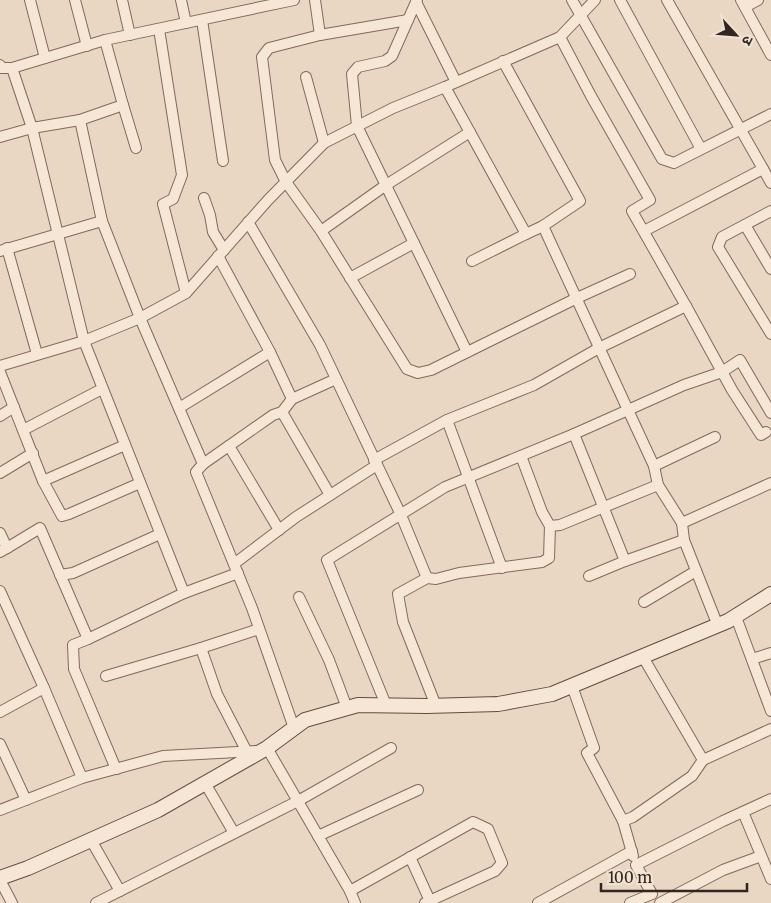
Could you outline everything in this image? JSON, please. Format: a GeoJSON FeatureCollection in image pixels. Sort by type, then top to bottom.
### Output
{"type":"FeatureCollection","features":[{"type":"Feature","properties":{"kind":"street"},"geometry":{"type":"LineString","coordinates":[[30,0],[45,58]]}},
{"type":"Feature","properties":{"kind":"street"},"geometry":{"type":"LineString","coordinates":[[75,0],[87,46]]}},
{"type":"Feature","properties":{"kind":"street"},"geometry":{"type":"LineString","coordinates":[[122,0],[130,35]]}},
{"type":"Feature","properties":{"kind":"street"},"geometry":{"type":"LineString","coordinates":[[181,0],[186,23]]}},
{"type":"Feature","properties":{"kind":"street"},"geometry":{"type":"LineString","coordinates":[[0,67],[12,68],[105,40],[202,20],[252,4],[294,0]]}},
{"type":"Feature","properties":{"kind":"street"},"geometry":{"type":"LineString","coordinates":[[315,0],[320,35]]}},
{"type":"Feature","properties":{"kind":"street"},"geometry":{"type":"LineString","coordinates":[[572,0],[662,159],[674,163],[771,114]]}},
{"type":"Feature","properties":{"kind":"street"},"geometry":{"type":"LineString","coordinates":[[0,366],[84,341],[140,318],[186,293],[248,222],[324,143],[393,108],[560,36],[595,0]]}},
{"type":"Feature","properties":{"kind":"street"},"geometry":{"type":"LineString","coordinates":[[620,0],[701,149]]}},
{"type":"Feature","properties":{"kind":"street"},"geometry":{"type":"LineString","coordinates":[[666,0],[771,183]]}},
{"type":"Feature","properties":{"kind":"street"},"geometry":{"type":"LineString","coordinates":[[758,0],[743,4],[771,55]]}},
{"type":"Feature","properties":{"kind":"street"},"geometry":{"type":"LineString","coordinates":[[417,1],[392,56],[385,60],[358,67],[352,74],[356,126],[467,352]]}},
{"type":"Feature","properties":{"kind":"street"},"geometry":{"type":"LineString","coordinates":[[417,1],[456,82]]}},
{"type":"Feature","properties":{"kind":"street"},"geometry":{"type":"LineString","coordinates":[[202,20],[223,161]]}},
{"type":"Feature","properties":{"kind":"street"},"geometry":{"type":"LineString","coordinates":[[408,20],[320,35],[269,48],[262,57],[275,160],[286,182],[321,231],[408,368],[418,372],[431,370],[630,274]]}},
{"type":"Feature","properties":{"kind":"street"},"geometry":{"type":"LineString","coordinates":[[159,29],[182,175],[173,199],[164,204],[186,293]]}},
{"type":"Feature","properties":{"kind":"street"},"geometry":{"type":"LineString","coordinates":[[560,36],[591,96],[650,200],[632,211],[732,390],[761,435],[770,435]]}},
{"type":"Feature","properties":{"kind":"street"},"geometry":{"type":"LineString","coordinates":[[105,40],[136,148]]}},
{"type":"Feature","properties":{"kind":"street"},"geometry":{"type":"LineString","coordinates":[[472,261],[543,226],[580,201],[503,61]]}},
{"type":"Feature","properties":{"kind":"street"},"geometry":{"type":"LineString","coordinates":[[12,68],[32,128],[84,341],[184,593]]}},
{"type":"Feature","properties":{"kind":"street"},"geometry":{"type":"LineString","coordinates":[[306,78],[324,143]]}},
{"type":"Feature","properties":{"kind":"street"},"geometry":{"type":"LineString","coordinates":[[445,87],[526,234]]}},
{"type":"Feature","properties":{"kind":"street"},"geometry":{"type":"LineString","coordinates":[[0,137],[32,128],[80,120],[123,105]]}},
{"type":"Feature","properties":{"kind":"street"},"geometry":{"type":"LineString","coordinates":[[80,120],[102,221],[140,318],[203,464]]}},
{"type":"Feature","properties":{"kind":"street"},"geometry":{"type":"LineString","coordinates":[[321,231],[386,185],[470,132]]}},
{"type":"Feature","properties":{"kind":"street"},"geometry":{"type":"LineString","coordinates":[[644,231],[763,169]]}},
{"type":"Feature","properties":{"kind":"street"},"geometry":{"type":"LineString","coordinates":[[204,198],[221,253],[292,399]]}},
{"type":"Feature","properties":{"kind":"street"},"geometry":{"type":"LineString","coordinates":[[771,211],[722,237],[718,247],[771,334]]}},
{"type":"Feature","properties":{"kind":"street"},"geometry":{"type":"LineString","coordinates":[[38,354],[3,249],[102,221]]}},
{"type":"Feature","properties":{"kind":"street"},"geometry":{"type":"LineString","coordinates":[[248,222],[320,344],[401,515],[427,578]]}},
{"type":"Feature","properties":{"kind":"street"},"geometry":{"type":"LineString","coordinates":[[744,225],[771,270]]}},
{"type":"Feature","properties":{"kind":"street"},"geometry":{"type":"LineString","coordinates":[[543,226],[654,466],[658,485],[682,523],[684,540],[718,626]]}},
{"type":"Feature","properties":{"kind":"street"},"geometry":{"type":"LineString","coordinates":[[350,278],[414,243]]}},
{"type":"Feature","properties":{"kind":"street"},"geometry":{"type":"LineString","coordinates":[[117,769],[74,669],[73,645],[236,568],[296,517],[376,462],[446,420],[534,385],[600,348],[686,306]]}},
{"type":"Feature","properties":{"kind":"street"},"geometry":{"type":"LineString","coordinates":[[179,408],[270,352]]}},
{"type":"Feature","properties":{"kind":"street"},"geometry":{"type":"LineString","coordinates":[[386,705],[327,560],[445,488],[684,385],[722,372],[740,360],[771,413]]}},
{"type":"Feature","properties":{"kind":"street"},"geometry":{"type":"LineString","coordinates":[[0,372],[44,481],[62,516],[140,483]]}},
{"type":"Feature","properties":{"kind":"street"},"geometry":{"type":"LineString","coordinates":[[294,728],[236,568],[196,472],[203,464],[273,415],[282,412],[292,399],[336,379]]}},
{"type":"Feature","properties":{"kind":"street"},"geometry":{"type":"LineString","coordinates":[[23,430],[102,389]]}},
{"type":"Feature","properties":{"kind":"street"},"geometry":{"type":"LineString","coordinates":[[0,416],[14,407]]}},
{"type":"Feature","properties":{"kind":"street"},"geometry":{"type":"LineString","coordinates":[[282,412],[330,495]]}},
{"type":"Feature","properties":{"kind":"street"},"geometry":{"type":"LineString","coordinates":[[446,420],[502,568]]}},
{"type":"Feature","properties":{"kind":"street"},"geometry":{"type":"LineString","coordinates":[[574,434],[625,561]]}},
{"type":"Feature","properties":{"kind":"street"},"geometry":{"type":"LineString","coordinates":[[654,466],[714,437]]}},
{"type":"Feature","properties":{"kind":"street"},"geometry":{"type":"LineString","coordinates":[[44,481],[125,445]]}},
{"type":"Feature","properties":{"kind":"street"},"geometry":{"type":"LineString","coordinates":[[229,446],[279,530]]}},
{"type":"Feature","properties":{"kind":"street"},"geometry":{"type":"LineString","coordinates":[[0,473],[33,453]]}},
{"type":"Feature","properties":{"kind":"street"},"geometry":{"type":"LineString","coordinates":[[436,706],[403,622],[398,594],[427,578],[436,579],[459,573],[542,562],[550,558],[550,526],[542,512],[521,456]]}},
{"type":"Feature","properties":{"kind":"street"},"geometry":{"type":"LineString","coordinates":[[682,523],[771,483]]}},
{"type":"Feature","properties":{"kind":"street"},"geometry":{"type":"LineString","coordinates":[[550,526],[560,525],[658,485]]}},
{"type":"Feature","properties":{"kind":"street"},"geometry":{"type":"LineString","coordinates":[[0,533],[4,550],[40,528],[88,639]]}},
{"type":"Feature","properties":{"kind":"street"},"geometry":{"type":"LineString","coordinates":[[60,575],[73,572],[160,534]]}},
{"type":"Feature","properties":{"kind":"street"},"geometry":{"type":"LineString","coordinates":[[589,576],[684,540]]}},
{"type":"Feature","properties":{"kind":"street"},"geometry":{"type":"LineString","coordinates":[[644,602],[696,571]]}},
{"type":"Feature","properties":{"kind":"street"},"geometry":{"type":"LineString","coordinates":[[0,592],[44,688],[82,778]]}},
{"type":"Feature","properties":{"kind":"street"},"geometry":{"type":"LineString","coordinates":[[12,903],[0,879],[158,810],[205,783],[304,720],[358,705],[436,706],[498,704],[552,694],[718,626],[736,617],[771,594]]}},
{"type":"Feature","properties":{"kind":"street"},"geometry":{"type":"LineString","coordinates":[[299,597],[329,660],[347,708]]}},
{"type":"Feature","properties":{"kind":"street"},"geometry":{"type":"LineString","coordinates":[[736,617],[771,711]]}},
{"type":"Feature","properties":{"kind":"street"},"geometry":{"type":"LineString","coordinates":[[106,676],[259,629]]}},
{"type":"Feature","properties":{"kind":"street"},"geometry":{"type":"LineString","coordinates":[[201,648],[217,694],[298,801],[350,891],[354,903]]}},
{"type":"Feature","properties":{"kind":"street"},"geometry":{"type":"LineString","coordinates":[[752,659],[771,653]]}},
{"type":"Feature","properties":{"kind":"street"},"geometry":{"type":"LineString","coordinates":[[643,657],[703,760]]}},
{"type":"Feature","properties":{"kind":"street"},"geometry":{"type":"LineString","coordinates":[[572,686],[594,748],[587,753],[623,821],[636,865],[659,903],[723,870],[761,856]]}},
{"type":"Feature","properties":{"kind":"street"},"geometry":{"type":"LineString","coordinates":[[0,712],[44,688]]}},
{"type":"Feature","properties":{"kind":"street"},"geometry":{"type":"LineString","coordinates":[[623,821],[633,817],[692,776],[703,760],[771,729]]}},
{"type":"Feature","properties":{"kind":"street"},"geometry":{"type":"LineString","coordinates":[[0,744],[26,800]]}},
{"type":"Feature","properties":{"kind":"street"},"geometry":{"type":"LineString","coordinates":[[96,903],[298,801],[391,748]]}},
{"type":"Feature","properties":{"kind":"street"},"geometry":{"type":"LineString","coordinates":[[0,810],[82,778],[163,756],[258,750]]}},
{"type":"Feature","properties":{"kind":"street"},"geometry":{"type":"LineString","coordinates":[[205,783],[234,833]]}},
{"type":"Feature","properties":{"kind":"street"},"geometry":{"type":"LineString","coordinates":[[318,836],[418,790]]}},
{"type":"Feature","properties":{"kind":"street"},"geometry":{"type":"LineString","coordinates":[[636,865],[723,820],[771,799]]}},
{"type":"Feature","properties":{"kind":"street"},"geometry":{"type":"LineString","coordinates":[[743,812],[771,879]]}},
{"type":"Feature","properties":{"kind":"street"},"geometry":{"type":"LineString","coordinates":[[350,891],[410,857],[473,822],[488,829],[502,863],[495,871],[428,902],[410,857]]}},
{"type":"Feature","properties":{"kind":"street"},"geometry":{"type":"LineString","coordinates":[[92,840],[120,891]]}},
{"type":"Feature","properties":{"kind":"street"},"geometry":{"type":"LineString","coordinates":[[538,903],[632,851]]}},
{"type":"Feature","properties":{"kind":"street"},"geometry":{"type":"LineString","coordinates":[[630,903],[652,894]]}}]}
